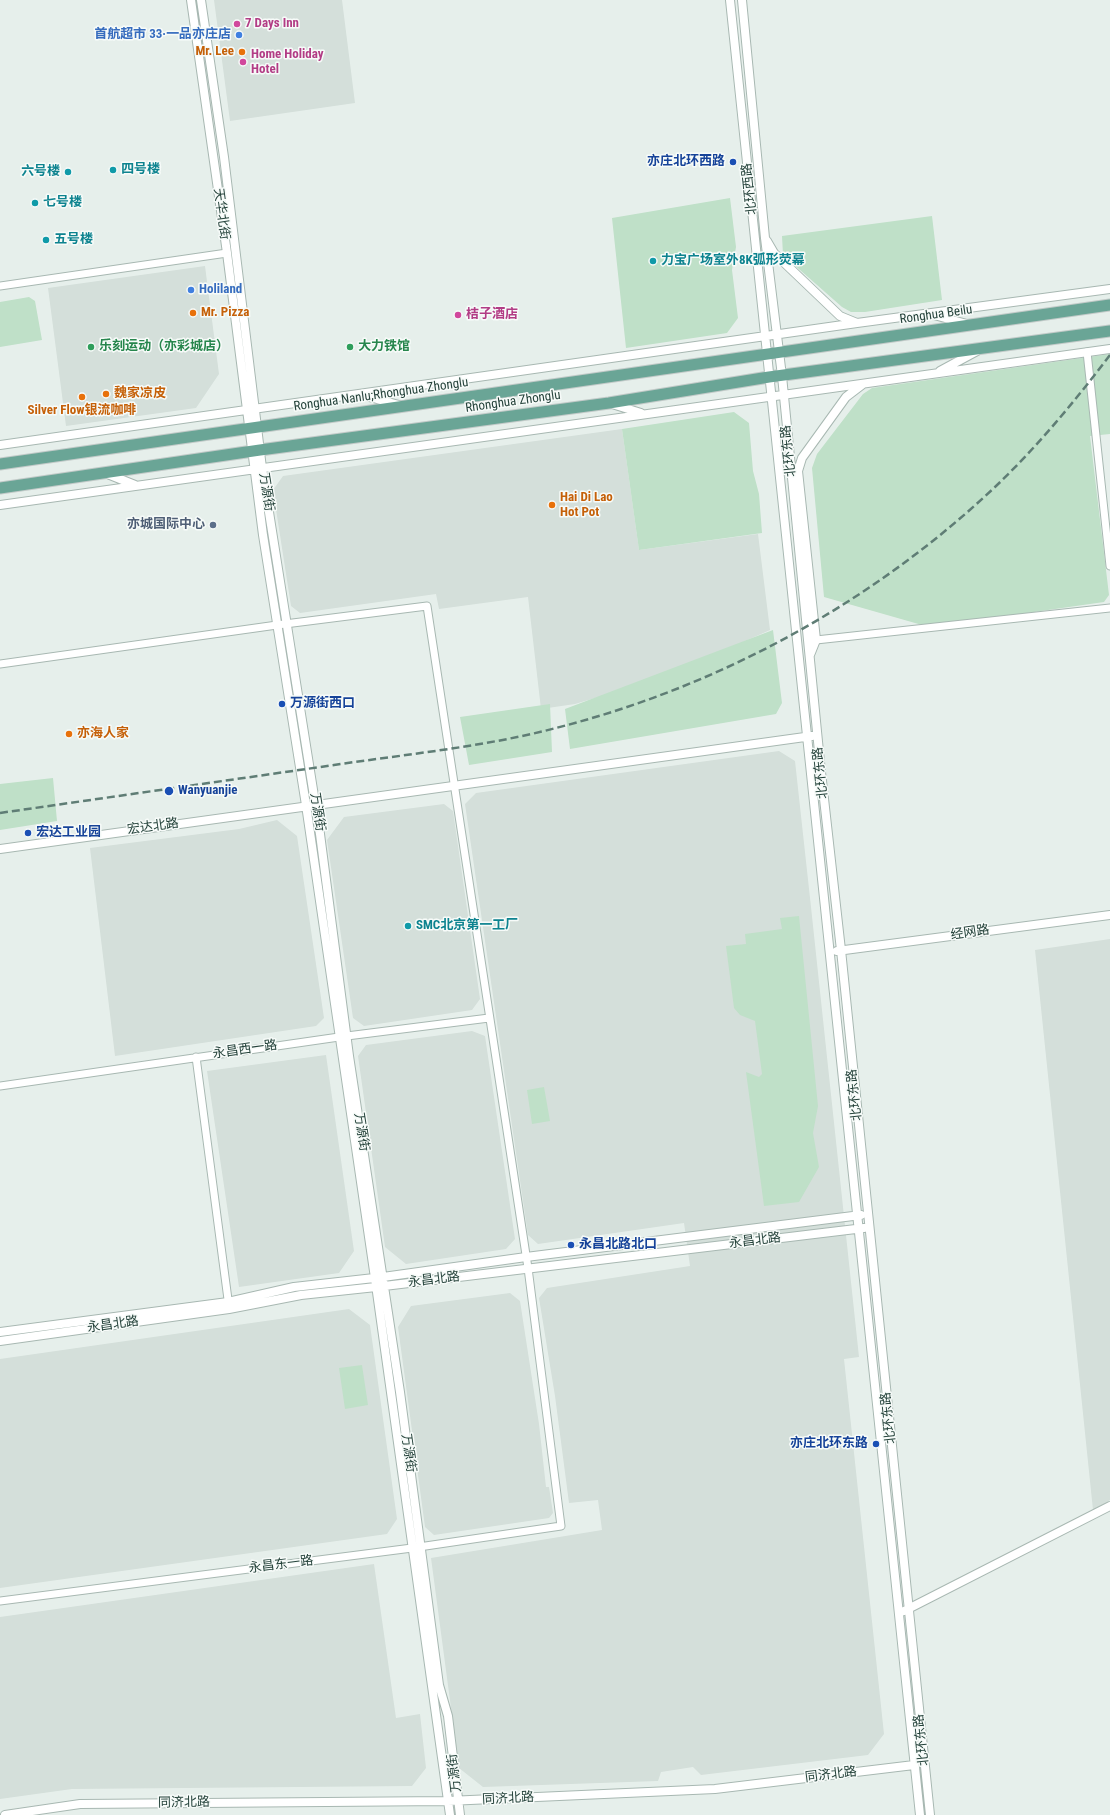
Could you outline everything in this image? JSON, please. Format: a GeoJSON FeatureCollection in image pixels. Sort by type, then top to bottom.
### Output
{"type":"FeatureCollection","features":[{"type":"Feature","properties":{"kind":"main road","name":"Ronghua Beilu"},"geometry":{"type":"LineString","coordinates":[[767,354],[1110,305]]}},
{"type":"Feature","properties":{"kind":"main road"},"geometry":{"type":"LineString","coordinates":[[769,377],[1110,331]]}},
{"type":"Feature","properties":{"kind":"main road","name":"Ronghua Nanlu;Rhonghua Zhonglu"},"geometry":{"type":"LineString","coordinates":[[0,464],[767,354]]}},
{"type":"Feature","properties":{"kind":"main road","name":"Rhonghua Zhonglu"},"geometry":{"type":"LineString","coordinates":[[255,451],[610,403],[769,377]]}},
{"type":"Feature","properties":{"kind":"main road"},"geometry":{"type":"LineString","coordinates":[[0,488],[255,451]]}},
{"type":"Feature","properties":{"kind":"street","name":"天华北街"},"geometry":{"type":"LineString","coordinates":[[191,0],[227,253],[246,409],[253,427]]}},
{"type":"Feature","properties":{"kind":"street","name":"天华北街"},"geometry":{"type":"LineString","coordinates":[[202,0],[256,408],[253,427]]}},
{"type":"Feature","properties":{"kind":"street","name":"北环西路"},"geometry":{"type":"LineString","coordinates":[[730,0],[769,377]]}},
{"type":"Feature","properties":{"kind":"street","name":"北环西路"},"geometry":{"type":"LineString","coordinates":[[742,0],[765,238],[782,376]]}},
{"type":"Feature","properties":{"kind":"street"},"geometry":{"type":"LineString","coordinates":[[765,238],[774,253],[840,316],[857,323]]}},
{"type":"Feature","properties":{"kind":"street"},"geometry":{"type":"LineString","coordinates":[[0,286],[227,253]]}},
{"type":"Feature","properties":{"kind":"street"},"geometry":{"type":"LineString","coordinates":[[0,445],[1110,288]]}},
{"type":"Feature","properties":{"kind":"street"},"geometry":{"type":"LineString","coordinates":[[932,314],[969,325]]}},
{"type":"Feature","properties":{"kind":"street"},"geometry":{"type":"LineString","coordinates":[[936,374],[980,349]]}},
{"type":"Feature","properties":{"kind":"street"},"geometry":{"type":"LineString","coordinates":[[0,505],[1110,349]]}},
{"type":"Feature","properties":{"kind":"street"},"geometry":{"type":"LineString","coordinates":[[1087,352],[1110,566]]}},
{"type":"Feature","properties":{"kind":"street","name":"北环东路"},"geometry":{"type":"LineString","coordinates":[[782,376],[817,736],[841,950],[868,1227],[930,1815]]}},
{"type":"Feature","properties":{"kind":"street","name":"北环东路"},"geometry":{"type":"LineString","coordinates":[[769,377],[920,1815]]}},
{"type":"Feature","properties":{"kind":"street"},"geometry":{"type":"LineString","coordinates":[[809,656],[816,640],[798,471],[802,458],[846,397],[863,384]]}},
{"type":"Feature","properties":{"kind":"street"},"geometry":{"type":"LineString","coordinates":[[359,394],[402,406]]}},
{"type":"Feature","properties":{"kind":"street"},"geometry":{"type":"LineString","coordinates":[[610,403],[644,414]]}},
{"type":"Feature","properties":{"kind":"street","name":"万源街"},"geometry":{"type":"LineString","coordinates":[[253,427],[255,451],[287,624],[315,804],[343,1036]]}},
{"type":"Feature","properties":{"kind":"street","name":"万源街"},"geometry":{"type":"LineString","coordinates":[[258,469],[277,625],[343,1036],[379,1278],[416,1547],[450,1815]]}},
{"type":"Feature","properties":{"kind":"street"},"geometry":{"type":"LineString","coordinates":[[104,473],[137,486]]}},
{"type":"Feature","properties":{"kind":"street"},"geometry":{"type":"LineString","coordinates":[[0,664],[277,625],[427,606],[528,1268]]}},
{"type":"Feature","properties":{"kind":"street"},"geometry":{"type":"LineString","coordinates":[[816,640],[1110,608]]}},
{"type":"Feature","properties":{"kind":"street","name":"宏达北路"},"geometry":{"type":"LineString","coordinates":[[0,849],[306,805],[817,736]]}},
{"type":"Feature","properties":{"kind":"street","name":"经网路"},"geometry":{"type":"LineString","coordinates":[[830,952],[1110,915]]}},
{"type":"Feature","properties":{"kind":"street","name":"永昌西一路"},"geometry":{"type":"LineString","coordinates":[[0,1086],[343,1036],[490,1018]]}},
{"type":"Feature","properties":{"kind":"street"},"geometry":{"type":"LineString","coordinates":[[196,1057],[229,1305]]}},
{"type":"Feature","properties":{"kind":"street","name":"永昌北路"},"geometry":{"type":"LineString","coordinates":[[0,1332],[229,1305],[294,1287],[379,1278],[526,1257],[867,1214]]}},
{"type":"Feature","properties":{"kind":"street","name":"永昌北路"},"geometry":{"type":"LineString","coordinates":[[0,1341],[301,1294],[380,1287],[868,1227]]}},
{"type":"Feature","properties":{"kind":"street","name":"永昌东一路"},"geometry":{"type":"LineString","coordinates":[[0,1601],[416,1547],[561,1526],[528,1268]]}},
{"type":"Feature","properties":{"kind":"street"},"geometry":{"type":"LineString","coordinates":[[899,1614],[1110,1506]]}},
{"type":"Feature","properties":{"kind":"street","name":"万源街"},"geometry":{"type":"LineString","coordinates":[[416,1547],[439,1685],[448,1716],[460,1815]]}},
{"type":"Feature","properties":{"kind":"street","name":"同济北路"},"geometry":{"type":"LineString","coordinates":[[5,1815],[80,1804],[448,1802],[716,1788],[914,1765]]}},
{"type":"Feature","properties":{"kind":"shaded area"},"geometry":{"type":"Polygon","coordinates":[[[214,0],[342,0],[355,103],[230,121],[214,0]]]}},
{"type":"Feature","properties":{"kind":"shaded area"},"geometry":{"type":"Polygon","coordinates":[[[205,266],[219,374],[196,408],[66,426],[48,288],[205,266]]]}},
{"type":"Feature","properties":{"kind":"shaded area"},"geometry":{"type":"Polygon","coordinates":[[[622,429],[639,550],[758,534],[770,630],[682,669],[575,704],[541,709],[528,597],[439,609],[436,594],[300,613],[291,606],[273,490],[283,476],[622,429]]]}},
{"type":"Feature","properties":{"kind":"shaded area"},"geometry":{"type":"Polygon","coordinates":[[[779,751],[795,761],[811,907],[859,1357],[844,1359],[884,1734],[868,1755],[701,1775],[693,1767],[661,1772],[658,1781],[483,1787],[459,1768],[431,1558],[602,1530],[598,1500],[569,1503],[555,1396],[539,1298],[547,1288],[690,1266],[684,1223],[538,1244],[528,1235],[465,804],[476,793],[779,751]]]}},
{"type":"Feature","properties":{"kind":"shaded area","name":"SMC北京第一工厂"},"geometry":{"type":"Polygon","coordinates":[[[444,804],[453,811],[480,999],[472,1010],[364,1026],[353,1018],[327,840],[344,817],[444,804]]]}},
{"type":"Feature","properties":{"kind":"shaded area"},"geometry":{"type":"Polygon","coordinates":[[[277,820],[297,836],[324,1018],[316,1026],[115,1056],[90,848],[239,829],[277,820]]]}},
{"type":"Feature","properties":{"kind":"shaded area"},"geometry":{"type":"Polygon","coordinates":[[[1110,939],[1110,1500],[1093,1510],[1035,950],[1110,939]]]}},
{"type":"Feature","properties":{"kind":"shaded area"},"geometry":{"type":"Polygon","coordinates":[[[472,1031],[485,1036],[515,1239],[506,1249],[406,1264],[385,1247],[358,1056],[366,1045],[472,1031]]]}},
{"type":"Feature","properties":{"kind":"shaded area"},"geometry":{"type":"Polygon","coordinates":[[[326,1055],[354,1251],[339,1273],[239,1287],[207,1071],[326,1055]]]}},
{"type":"Feature","properties":{"kind":"shaded area"},"geometry":{"type":"Polygon","coordinates":[[[510,1293],[520,1301],[539,1424],[546,1487],[549,1487],[553,1513],[549,1518],[434,1535],[425,1527],[398,1327],[411,1306],[510,1293]]]}},
{"type":"Feature","properties":{"kind":"shaded area"},"geometry":{"type":"Polygon","coordinates":[[[349,1309],[370,1325],[397,1519],[387,1534],[0,1588],[0,1359],[349,1309]]]}},
{"type":"Feature","properties":{"kind":"shaded area"},"geometry":{"type":"Polygon","coordinates":[[[374,1564],[396,1718],[420,1714],[426,1768],[412,1786],[72,1789],[0,1799],[0,1617],[374,1564]]]}},
{"type":"Feature","properties":{"kind":"green space"},"geometry":{"type":"Polygon","coordinates":[[[730,198],[736,247],[732,270],[738,318],[727,333],[626,348],[612,218],[730,198]]]}},
{"type":"Feature","properties":{"kind":"green space"},"geometry":{"type":"Polygon","coordinates":[[[932,216],[942,300],[865,312],[851,312],[842,307],[783,255],[782,236],[932,216]]]}},
{"type":"Feature","properties":{"kind":"green space"},"geometry":{"type":"Polygon","coordinates":[[[29,297],[35,301],[42,340],[0,347],[0,302],[29,297]]]}},
{"type":"Feature","properties":{"kind":"green space"},"geometry":{"type":"Polygon","coordinates":[[[1110,354],[1110,434],[1090,436],[1109,595],[1104,602],[929,627],[824,597],[812,468],[817,454],[863,394],[872,388],[1110,354]]]}},
{"type":"Feature","properties":{"kind":"green space"},"geometry":{"type":"Polygon","coordinates":[[[734,412],[749,423],[753,471],[759,494],[762,533],[639,550],[622,429],[734,412]]]}},
{"type":"Feature","properties":{"kind":"green space"},"geometry":{"type":"Polygon","coordinates":[[[773,630],[782,703],[776,714],[570,749],[565,709],[773,630]]]}},
{"type":"Feature","properties":{"kind":"green space"},"geometry":{"type":"Polygon","coordinates":[[[550,704],[552,752],[469,765],[460,717],[550,704]]]}},
{"type":"Feature","properties":{"kind":"green space"},"geometry":{"type":"Polygon","coordinates":[[[53,778],[57,821],[0,830],[0,784],[53,778]]]}},
{"type":"Feature","properties":{"kind":"green space"},"geometry":{"type":"Polygon","coordinates":[[[799,916],[818,1106],[813,1133],[819,1167],[799,1202],[764,1206],[746,1072],[759,1077],[762,1074],[755,1021],[740,1015],[734,1008],[726,946],[746,944],[745,934],[782,929],[780,918],[799,916]]]}},
{"type":"Feature","properties":{"kind":"green space"},"geometry":{"type":"Polygon","coordinates":[[[544,1087],[550,1121],[532,1124],[527,1090],[544,1087]]]}},
{"type":"Feature","properties":{"kind":"green space"},"geometry":{"type":"Polygon","coordinates":[[[362,1365],[368,1405],[345,1409],[339,1368],[362,1365]]]}},
{"type":"Feature","properties":{"kind":"railway"},"geometry":{"type":"LineString","coordinates":[[0,813],[445,750],[529,735],[617,710],[676,689],[735,664],[791,635],[845,603],[898,568],[948,529],[1011,472],[1055,423],[1110,355]]}},
{"type":"Feature","properties":{"kind":"place","name":"7 Days Inn"},"geometry":{"type":"Point","coordinates":[237,24]}},
{"type":"Feature","properties":{"kind":"place","name":"首航超市 33·一品亦庄店"},"geometry":{"type":"Point","coordinates":[239,35]}},
{"type":"Feature","properties":{"kind":"place","name":"Mr. Lee"},"geometry":{"type":"Point","coordinates":[242,52]}},
{"type":"Feature","properties":{"kind":"place","name":"Home Holiday Hotel"},"geometry":{"type":"Point","coordinates":[243,62]}},
{"type":"Feature","properties":{"kind":"place","name":"亦庄北环西路"},"geometry":{"type":"Point","coordinates":[733,162]}},
{"type":"Feature","properties":{"kind":"place","name":"四号楼"},"geometry":{"type":"Point","coordinates":[113,170]}},
{"type":"Feature","properties":{"kind":"place","name":"六号楼"},"geometry":{"type":"Point","coordinates":[68,172]}},
{"type":"Feature","properties":{"kind":"place","name":"七号楼"},"geometry":{"type":"Point","coordinates":[35,203]}},
{"type":"Feature","properties":{"kind":"place","name":"五号楼"},"geometry":{"type":"Point","coordinates":[46,240]}},
{"type":"Feature","properties":{"kind":"place","name":"力宝广场室外8K弧形荧幕"},"geometry":{"type":"Point","coordinates":[653,261]}},
{"type":"Feature","properties":{"kind":"place","name":"Holiland"},"geometry":{"type":"Point","coordinates":[191,290]}},
{"type":"Feature","properties":{"kind":"place","name":"Mr. Pizza"},"geometry":{"type":"Point","coordinates":[193,313]}},
{"type":"Feature","properties":{"kind":"place","name":"桔子酒店"},"geometry":{"type":"Point","coordinates":[458,315]}},
{"type":"Feature","properties":{"kind":"place","name":"乐刻运动（亦彩城店）"},"geometry":{"type":"Point","coordinates":[91,347]}},
{"type":"Feature","properties":{"kind":"place","name":"大力铁馆"},"geometry":{"type":"Point","coordinates":[350,347]}},
{"type":"Feature","properties":{"kind":"place","name":"魏家凉皮"},"geometry":{"type":"Point","coordinates":[106,394]}},
{"type":"Feature","properties":{"kind":"place","name":"Silver Flow银流咖啡"},"geometry":{"type":"Point","coordinates":[82,397]}},
{"type":"Feature","properties":{"kind":"place","name":"Hai Di Lao Hot Pot"},"geometry":{"type":"Point","coordinates":[552,505]}},
{"type":"Feature","properties":{"kind":"place","name":"亦城国际中心"},"geometry":{"type":"Point","coordinates":[213,525]}},
{"type":"Feature","properties":{"kind":"place","name":"万源街西口"},"geometry":{"type":"Point","coordinates":[282,704]}},
{"type":"Feature","properties":{"kind":"place","name":"亦海人家"},"geometry":{"type":"Point","coordinates":[69,734]}},
{"type":"Feature","properties":{"kind":"place","name":"Wanyuanjie"},"geometry":{"type":"Point","coordinates":[169,791]}},
{"type":"Feature","properties":{"kind":"place","name":"宏达工业园"},"geometry":{"type":"Point","coordinates":[28,833]}},
{"type":"Feature","properties":{"kind":"place","name":"SMC北京第一工厂"},"geometry":{"type":"Point","coordinates":[408,926]}},
{"type":"Feature","properties":{"kind":"place","name":"永昌北路北口"},"geometry":{"type":"Point","coordinates":[571,1245]}},
{"type":"Feature","properties":{"kind":"place","name":"亦庄北环东路"},"geometry":{"type":"Point","coordinates":[876,1444]}}]}
